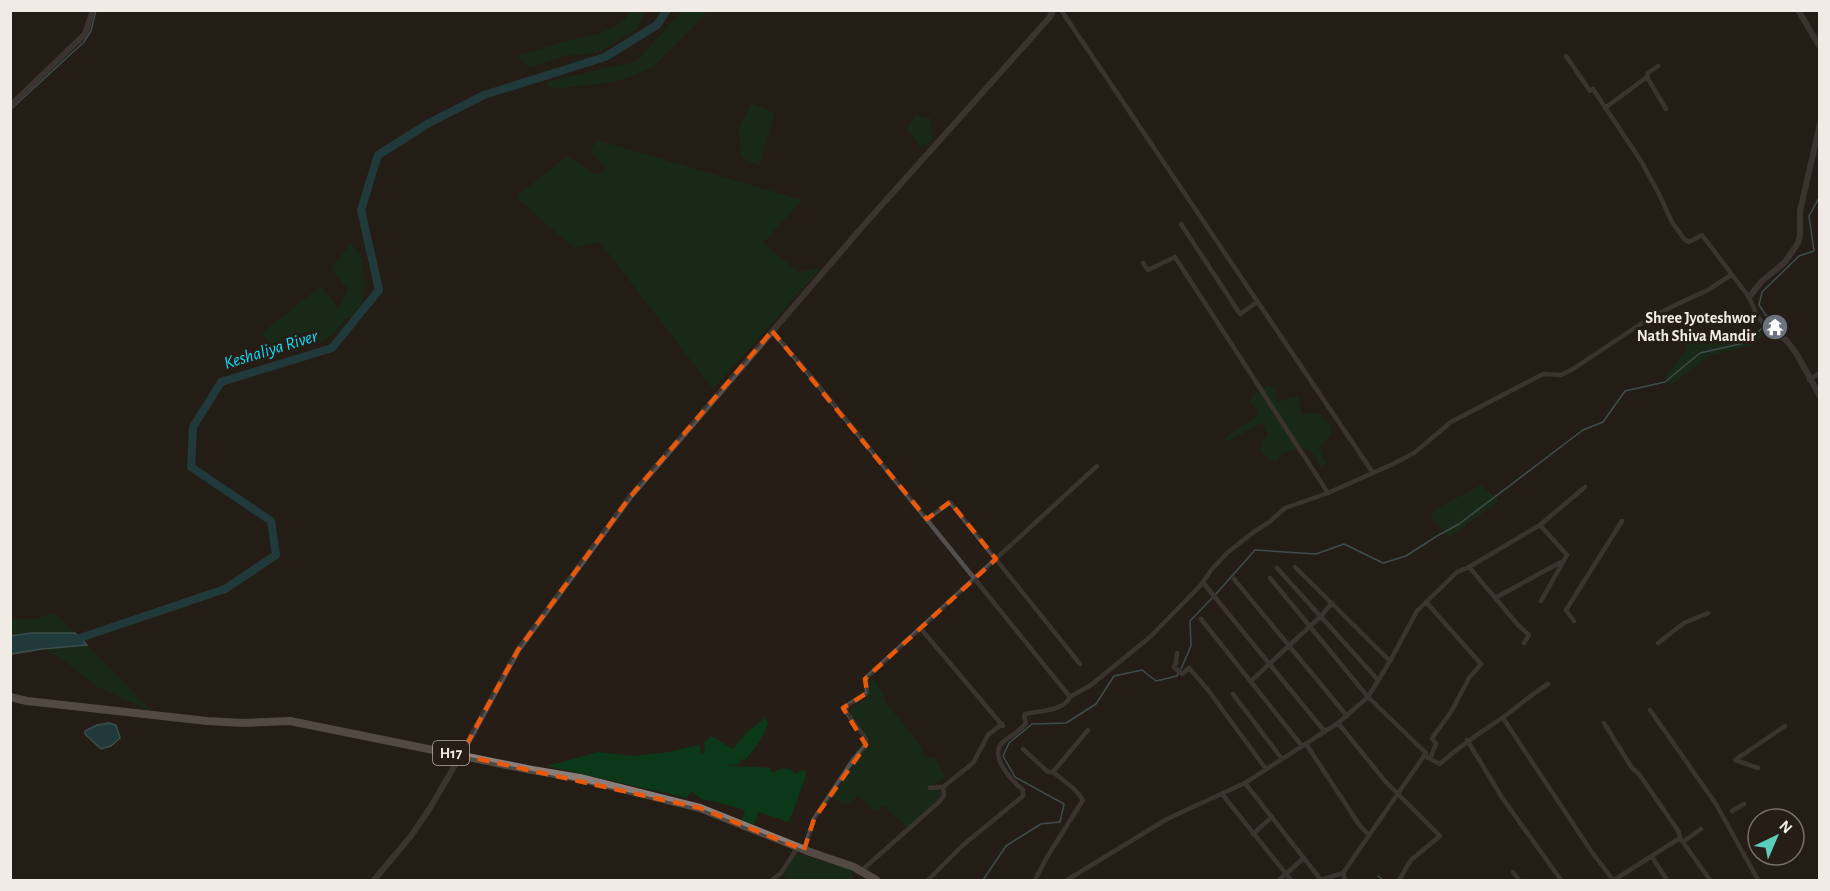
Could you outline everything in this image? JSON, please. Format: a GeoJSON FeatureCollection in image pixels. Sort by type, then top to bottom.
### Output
{"type":"FeatureCollection","features":[{"type":"Feature","properties":{"kind":"main road","name":"H17"},"geometry":{"type":"LineString","coordinates":[[10,697],[27,701],[207,720],[244,723],[290,722],[572,776],[674,801],[733,820],[801,849],[854,867],[876,880]]}},
{"type":"Feature","properties":{"kind":"street"},"geometry":{"type":"LineString","coordinates":[[10,106],[85,34],[93,10]]}},
{"type":"Feature","properties":{"kind":"street"},"geometry":{"type":"LineString","coordinates":[[374,880],[411,836],[430,808],[518,650],[630,496],[863,226],[1050,17],[1053,10]]}},
{"type":"Feature","properties":{"kind":"street"},"geometry":{"type":"LineString","coordinates":[[1061,10],[1373,473]]}},
{"type":"Feature","properties":{"kind":"street"},"geometry":{"type":"LineString","coordinates":[[1797,10],[1820,47]]}},
{"type":"Feature","properties":{"kind":"street"},"geometry":{"type":"LineString","coordinates":[[1566,56],[1590,91],[1593,89],[1641,161],[1672,222],[1684,239],[1689,242],[1702,235],[1749,297],[1765,326],[1786,340],[1796,353],[1809,380],[1820,396]]}},
{"type":"Feature","properties":{"kind":"street"},"geometry":{"type":"LineString","coordinates":[[1605,108],[1658,66]]}},
{"type":"Feature","properties":{"kind":"street"},"geometry":{"type":"LineString","coordinates":[[1647,77],[1666,108]]}},
{"type":"Feature","properties":{"kind":"street"},"geometry":{"type":"LineString","coordinates":[[1749,297],[1785,262],[1798,243],[1800,211],[1820,124]]}},
{"type":"Feature","properties":{"kind":"street"},"geometry":{"type":"LineString","coordinates":[[1180,224],[1240,314],[1257,302]]}},
{"type":"Feature","properties":{"kind":"street"},"geometry":{"type":"LineString","coordinates":[[1143,262],[1148,270],[1174,257],[1328,493]]}},
{"type":"Feature","properties":{"kind":"street"},"geometry":{"type":"LineString","coordinates":[[928,880],[963,846],[1023,796],[1023,790],[1010,779],[1001,764],[999,747],[1021,730],[1026,723],[1025,714],[1059,707],[1104,675],[1150,637],[1200,586],[1212,569],[1285,508],[1328,493],[1414,453],[1451,422],[1543,374],[1561,375],[1573,369],[1639,325],[1671,306],[1708,290],[1731,275]]}},
{"type":"Feature","properties":{"kind":"street"},"geometry":{"type":"LineString","coordinates":[[772,330],[1070,697]]}},
{"type":"Feature","properties":{"kind":"street"},"geometry":{"type":"LineString","coordinates":[[1809,380],[1820,373]]}},
{"type":"Feature","properties":{"kind":"street"},"geometry":{"type":"LineString","coordinates":[[772,880],[801,849],[813,819],[853,759],[866,745],[866,740],[845,708],[867,693],[866,678],[1097,466]]}},
{"type":"Feature","properties":{"kind":"street"},"geometry":{"type":"LineString","coordinates":[[1067,880],[1167,819],[1245,783],[1338,723],[1368,697],[1417,612],[1457,572],[1540,525],[1585,487]]}},
{"type":"Feature","properties":{"kind":"street"},"geometry":{"type":"LineString","coordinates":[[927,519],[950,501],[1080,664]]}},
{"type":"Feature","properties":{"kind":"street"},"geometry":{"type":"LineString","coordinates":[[1575,621],[1566,610],[1622,521]]}},
{"type":"Feature","properties":{"kind":"street"},"geometry":{"type":"LineString","coordinates":[[1540,525],[1567,555],[1541,601]]}},
{"type":"Feature","properties":{"kind":"street"},"geometry":{"type":"LineString","coordinates":[[1494,598],[1563,562]]}},
{"type":"Feature","properties":{"kind":"street"},"geometry":{"type":"LineString","coordinates":[[1295,567],[1390,661]]}},
{"type":"Feature","properties":{"kind":"street"},"geometry":{"type":"LineString","coordinates":[[1469,567],[1529,635],[1524,643]]}},
{"type":"Feature","properties":{"kind":"street"},"geometry":{"type":"LineString","coordinates":[[1277,568],[1378,680]]}},
{"type":"Feature","properties":{"kind":"street"},"geometry":{"type":"LineString","coordinates":[[1270,578],[1368,697],[1426,753],[1426,757],[1440,764],[1467,741],[1503,718],[1531,694],[1548,684]]}},
{"type":"Feature","properties":{"kind":"street"},"geometry":{"type":"LineString","coordinates":[[1234,579],[1347,716]]}},
{"type":"Feature","properties":{"kind":"street"},"geometry":{"type":"LineString","coordinates":[[1205,585],[1324,732]]}},
{"type":"Feature","properties":{"kind":"street"},"geometry":{"type":"LineString","coordinates":[[1245,783],[1321,880],[1342,873],[1397,794],[1426,757],[1431,756],[1436,744],[1432,738],[1456,705],[1469,678],[1481,664],[1426,602]]}},
{"type":"Feature","properties":{"kind":"street"},"geometry":{"type":"LineString","coordinates":[[1251,681],[1332,603]]}},
{"type":"Feature","properties":{"kind":"street"},"geometry":{"type":"LineString","coordinates":[[1658,643],[1684,623],[1708,613]]}},
{"type":"Feature","properties":{"kind":"street"},"geometry":{"type":"LineString","coordinates":[[1202,619],[1304,745],[1360,826],[1369,835]]}},
{"type":"Feature","properties":{"kind":"street"},"geometry":{"type":"LineString","coordinates":[[921,629],[1003,725],[988,735],[974,763],[943,787],[930,788]]}},
{"type":"Feature","properties":{"kind":"street"},"geometry":{"type":"LineString","coordinates":[[1177,653],[1174,667],[1182,674],[1189,668],[1266,769]]}},
{"type":"Feature","properties":{"kind":"street"},"geometry":{"type":"LineString","coordinates":[[1233,694],[1282,759]]}},
{"type":"Feature","properties":{"kind":"street"},"geometry":{"type":"LineString","coordinates":[[1650,710],[1716,804],[1758,880]]}},
{"type":"Feature","properties":{"kind":"street"},"geometry":{"type":"LineString","coordinates":[[1503,718],[1575,828],[1613,880],[1701,829]]}},
{"type":"Feature","properties":{"kind":"street"},"geometry":{"type":"LineString","coordinates":[[1338,723],[1385,781],[1440,836],[1411,860],[1399,880]]}},
{"type":"Feature","properties":{"kind":"street"},"geometry":{"type":"LineString","coordinates":[[1604,723],[1632,768],[1639,774],[1710,880]]}},
{"type":"Feature","properties":{"kind":"street"},"geometry":{"type":"LineString","coordinates":[[1758,768],[1735,760],[1785,726]]}},
{"type":"Feature","properties":{"kind":"street"},"geometry":{"type":"LineString","coordinates":[[1053,772],[1088,730]]}},
{"type":"Feature","properties":{"kind":"street"},"geometry":{"type":"LineString","coordinates":[[1467,741],[1503,799],[1561,880]]}},
{"type":"Feature","properties":{"kind":"street"},"geometry":{"type":"LineString","coordinates":[[1023,748],[1048,772],[1053,772],[1071,787],[1083,800],[1035,880]]}},
{"type":"Feature","properties":{"kind":"street"},"geometry":{"type":"LineString","coordinates":[[861,871],[940,801],[944,795],[943,787]]}},
{"type":"Feature","properties":{"kind":"street"},"geometry":{"type":"LineString","coordinates":[[1222,794],[1291,880]]}},
{"type":"Feature","properties":{"kind":"street"},"geometry":{"type":"LineString","coordinates":[[1731,812],[1744,804]]}},
{"type":"Feature","properties":{"kind":"street"},"geometry":{"type":"LineString","coordinates":[[1253,834],[1272,818]]}},
{"type":"Feature","properties":{"kind":"street"},"geometry":{"type":"LineString","coordinates":[[1652,857],[1668,880]]}},
{"type":"Feature","properties":{"kind":"street"},"geometry":{"type":"LineString","coordinates":[[1279,880],[1304,858]]}},
{"type":"Feature","properties":{"kind":"street"},"geometry":{"type":"LineString","coordinates":[[1513,872],[1519,880]]}},
{"type":"Feature","properties":{"kind":"street"},"geometry":{"type":"LineString","coordinates":[[1342,873],[1345,880]]}},
{"type":"Feature","properties":{"kind":"highlighted area"},"geometry":{"type":"Polygon","coordinates":[[[772,331],[927,519],[950,502],[996,559],[865,679],[867,693],[843,708],[866,745],[814,819],[804,850],[700,808],[461,755],[518,650],[630,497],[772,331]]]}},
{"type":"Feature","properties":{"kind":"green space"},"geometry":{"type":"Polygon","coordinates":[[[630,11],[646,11],[636,30],[597,53],[564,56],[530,68],[517,56],[601,33],[623,22],[630,11]]]}},
{"type":"Feature","properties":{"kind":"green space"},"geometry":{"type":"Polygon","coordinates":[[[682,11],[708,11],[653,67],[624,79],[606,83],[552,89],[546,82],[637,61],[682,11]]]}},
{"type":"Feature","properties":{"kind":"green space"},"geometry":{"type":"Polygon","coordinates":[[[751,103],[775,113],[759,166],[741,157],[739,129],[751,103]]]}},
{"type":"Feature","properties":{"kind":"green space"},"geometry":{"type":"Polygon","coordinates":[[[916,115],[930,118],[933,139],[922,148],[907,130],[916,115]]]}},
{"type":"Feature","properties":{"kind":"green space"},"geometry":{"type":"Polygon","coordinates":[[[597,140],[802,200],[763,243],[798,272],[821,268],[713,389],[600,242],[574,248],[516,197],[567,156],[596,175],[604,172],[606,167],[593,155],[591,149],[597,140]]]}},
{"type":"Feature","properties":{"kind":"green space"},"geometry":{"type":"Polygon","coordinates":[[[351,243],[361,257],[365,281],[362,308],[356,316],[345,319],[337,330],[322,342],[293,349],[275,348],[262,333],[321,286],[339,309],[348,289],[331,269],[351,243]]]}},
{"type":"Feature","properties":{"kind":"green space"},"geometry":{"type":"Polygon","coordinates":[[[1758,329],[1763,335],[1755,344],[1708,357],[1671,385],[1665,377],[1685,351],[1688,339],[1703,342],[1744,337],[1758,329]]]}},
{"type":"Feature","properties":{"kind":"green space"},"geometry":{"type":"Polygon","coordinates":[[[1268,385],[1275,389],[1277,402],[1298,397],[1302,414],[1320,413],[1331,428],[1330,435],[1320,446],[1326,463],[1321,467],[1313,454],[1298,448],[1288,451],[1276,461],[1267,458],[1260,447],[1268,435],[1262,423],[1226,442],[1224,438],[1257,416],[1258,412],[1250,400],[1253,395],[1268,385]]]}},
{"type":"Feature","properties":{"kind":"green space"},"geometry":{"type":"Polygon","coordinates":[[[1481,485],[1499,501],[1450,537],[1430,517],[1437,508],[1481,485]]]}},
{"type":"Feature","properties":{"kind":"green space"},"geometry":{"type":"Polygon","coordinates":[[[55,613],[75,633],[32,633],[11,636],[11,619],[34,619],[55,613]]]}},
{"type":"Feature","properties":{"kind":"green space"},"geometry":{"type":"Polygon","coordinates":[[[87,645],[157,716],[149,715],[146,709],[97,687],[61,658],[42,649],[87,645]]]}},
{"type":"Feature","properties":{"kind":"green space"},"geometry":{"type":"Polygon","coordinates":[[[872,677],[886,703],[919,743],[926,760],[934,756],[946,777],[932,785],[933,790],[940,790],[940,798],[907,827],[884,806],[874,811],[859,796],[845,805],[827,795],[857,750],[869,746],[868,739],[848,710],[868,696],[868,682],[872,677]]]}},
{"type":"Feature","properties":{"kind":"green space"},"geometry":{"type":"Polygon","coordinates":[[[765,718],[768,723],[764,734],[744,761],[740,758],[740,763],[734,765],[722,764],[734,766],[770,768],[772,773],[782,768],[792,770],[794,774],[805,770],[806,776],[789,822],[758,812],[754,825],[742,820],[745,810],[701,799],[691,791],[687,798],[547,766],[598,752],[634,756],[699,745],[701,753],[705,753],[704,743],[711,736],[733,749],[747,732],[765,718]]]}},
{"type":"Feature","properties":{"kind":"green space"},"geometry":{"type":"Polygon","coordinates":[[[796,853],[852,870],[853,880],[789,880],[783,875],[796,853]]]}},
{"type":"Feature","properties":{"kind":"water"},"geometry":{"type":"Polygon","coordinates":[[[32,633],[75,633],[87,645],[11,654],[11,636],[32,633]]]}},
{"type":"Feature","properties":{"kind":"water"},"geometry":{"type":"Polygon","coordinates":[[[109,723],[116,725],[120,738],[111,746],[101,749],[85,734],[85,731],[97,725],[109,723]]]}},
{"type":"Feature","properties":{"kind":"waterway"},"geometry":{"type":"LineString","coordinates":[[10,110],[84,42],[91,31],[96,10]]}},
{"type":"Feature","properties":{"kind":"waterway","name":"Keshaliya River"},"geometry":{"type":"LineString","coordinates":[[69,639],[80,638],[225,589],[276,555],[271,521],[191,467],[193,427],[221,382],[332,348],[379,290],[361,210],[378,155],[429,123],[484,95],[605,57],[657,25],[667,10]]}},
{"type":"Feature","properties":{"kind":"waterway"},"geometry":{"type":"LineString","coordinates":[[1766,323],[1768,318],[1759,305],[1762,292],[1799,256],[1814,251],[1809,216],[1820,196]]}},
{"type":"Feature","properties":{"kind":"waterway"},"geometry":{"type":"LineString","coordinates":[[1215,595],[1255,550],[1316,554],[1344,544],[1383,563],[1406,556],[1459,524],[1583,430],[1603,422],[1625,391],[1665,382],[1700,353],[1749,342],[1763,327]]}},
{"type":"Feature","properties":{"kind":"waterway"},"geometry":{"type":"LineString","coordinates":[[1181,669],[1191,646],[1190,621],[1212,598]]}},
{"type":"Feature","properties":{"kind":"waterway"},"geometry":{"type":"LineString","coordinates":[[983,880],[1006,846],[1041,824],[1060,822],[1064,804],[1015,777],[1003,756],[1009,743],[1032,724],[1066,723],[1096,704],[1114,676],[1142,670],[1156,681],[1177,676],[1178,673]]}},
{"type":"Feature","properties":{"kind":"waterway"},"geometry":{"type":"LineString","coordinates":[[1378,876],[1383,880]]}},
{"type":"Feature","properties":{"kind":"place","name":"Shree Jyoteshwor Nath Shiva Mandir"},"geometry":{"type":"Point","coordinates":[1775,327]}}]}
